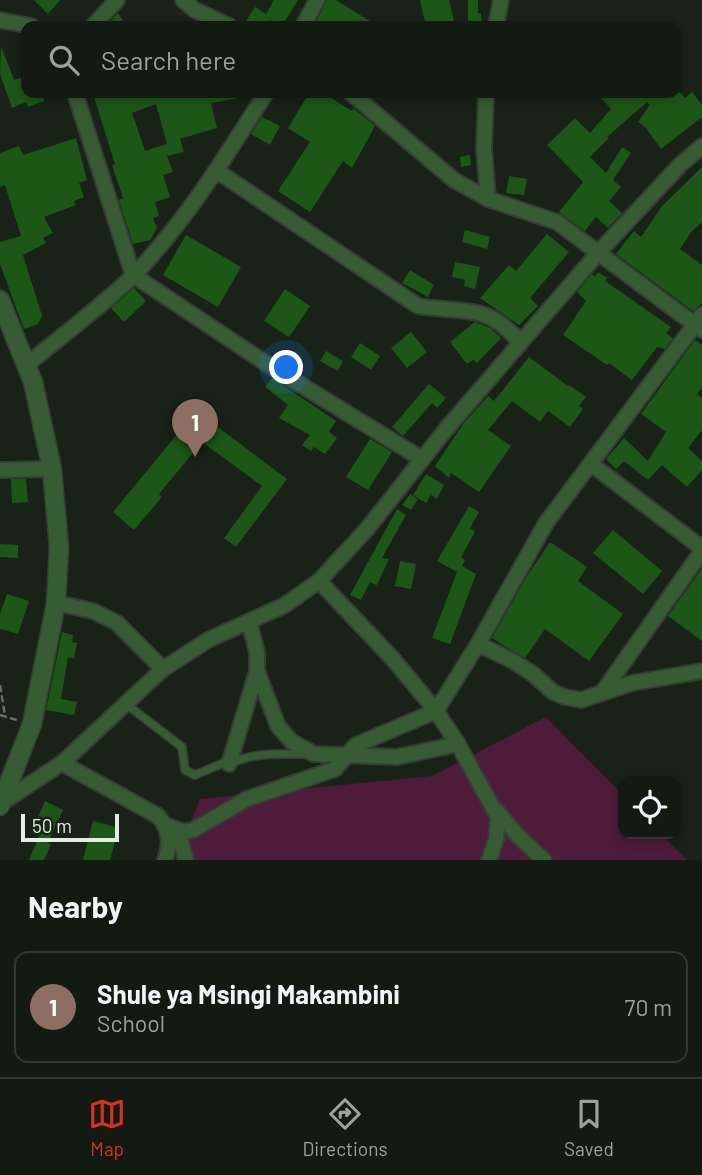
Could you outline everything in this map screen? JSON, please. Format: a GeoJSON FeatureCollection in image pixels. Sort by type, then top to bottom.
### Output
{"type":"FeatureCollection","features":[{"type":"Feature","properties":{"kind":"street"},"geometry":{"type":"LineString","coordinates":[[98,21],[117,0]]}},
{"type":"Feature","properties":{"kind":"street"},"geometry":{"type":"LineString","coordinates":[[183,0],[197,5],[221,21]]}},
{"type":"Feature","properties":{"kind":"street"},"geometry":{"type":"LineString","coordinates":[[306,21],[317,0]]}},
{"type":"Feature","properties":{"kind":"street"},"geometry":{"type":"LineString","coordinates":[[497,21],[501,0]]}},
{"type":"Feature","properties":{"kind":"street"},"geometry":{"type":"LineString","coordinates":[[0,20],[21,24]]}},
{"type":"Feature","properties":{"kind":"street"},"geometry":{"type":"LineString","coordinates":[[77,98],[133,275],[270,366],[422,459]]}},
{"type":"Feature","properties":{"kind":"street"},"geometry":{"type":"LineString","coordinates":[[27,365],[133,275],[173,230],[218,170],[263,98]]}},
{"type":"Feature","properties":{"kind":"street"},"geometry":{"type":"LineString","coordinates":[[172,828],[193,830],[247,799],[335,769],[356,745],[436,710],[478,644],[546,523],[699,323],[557,222],[488,199],[454,180],[357,98]]}},
{"type":"Feature","properties":{"kind":"street"},"geometry":{"type":"LineString","coordinates":[[486,98],[484,148],[488,199]]}},
{"type":"Feature","properties":{"kind":"street"},"geometry":{"type":"LineString","coordinates":[[1,804],[62,763],[163,669],[208,640],[285,605],[319,581],[366,529],[422,459],[598,253],[680,165],[702,146]]}},
{"type":"Feature","properties":{"kind":"street"},"geometry":{"type":"LineString","coordinates":[[218,170],[418,306],[484,314],[502,324],[521,342]]}},
{"type":"Feature","properties":{"kind":"street"},"geometry":{"type":"LineString","coordinates":[[0,300],[27,365],[52,469],[59,547],[56,603],[32,724],[1,804]]}},
{"type":"Feature","properties":{"kind":"street"},"geometry":{"type":"LineString","coordinates":[[590,464],[702,549],[602,693]]}},
{"type":"Feature","properties":{"kind":"street"},"geometry":{"type":"LineString","coordinates":[[0,470],[52,469]]}},
{"type":"Feature","properties":{"kind":"street"},"geometry":{"type":"LineString","coordinates":[[319,581],[436,710],[496,810],[518,836],[544,860]]}},
{"type":"Feature","properties":{"kind":"street"},"geometry":{"type":"LineString","coordinates":[[56,603],[93,611],[117,623],[163,669]]}},
{"type":"Feature","properties":{"kind":"street"},"geometry":{"type":"LineString","coordinates":[[229,764],[257,671],[257,652],[249,622]]}},
{"type":"Feature","properties":{"kind":"street"},"geometry":{"type":"LineString","coordinates":[[478,644],[513,661],[565,698],[581,699],[632,683],[702,671]]}},
{"type":"Feature","properties":{"kind":"street"},"geometry":{"type":"LineString","coordinates":[[257,671],[278,726],[292,741],[314,754],[402,757],[458,744]]}},
{"type":"Feature","properties":{"kind":"street"},"geometry":{"type":"LineString","coordinates":[[62,763],[152,811],[172,828],[186,860]]}},
{"type":"Feature","properties":{"kind":"street"},"geometry":{"type":"LineString","coordinates":[[489,860],[499,824],[496,810]]}},
{"type":"Feature","properties":{"kind":"street"},"geometry":{"type":"LineString","coordinates":[[165,860],[172,828]]}},
{"type":"Feature","properties":{"kind":"lane"},"geometry":{"type":"LineString","coordinates":[[125,704],[182,747],[185,769],[195,775],[228,761],[229,764],[260,754],[314,754]]}},
{"type":"Feature","properties":{"kind":"path"},"geometry":{"type":"LineString","coordinates":[[0,685],[5,717]]}},
{"type":"Feature","properties":{"kind":"path"},"geometry":{"type":"LineString","coordinates":[[0,715],[32,724]]}},
{"type":"Feature","properties":{"kind":"shaded area"},"geometry":{"type":"Polygon","coordinates":[[[546,717],[618,790],[618,839],[666,839],[687,860],[175,860],[200,799],[432,776],[546,717]]]}},
{"type":"Feature","properties":{"kind":"building"},"geometry":{"type":"Polygon","coordinates":[[[34,0],[60,0],[48,14],[34,0]]]}},
{"type":"Feature","properties":{"kind":"building"},"geometry":{"type":"Polygon","coordinates":[[[274,0],[298,0],[285,21],[246,21],[255,7],[266,14],[274,0]]]}},
{"type":"Feature","properties":{"kind":"building"},"geometry":{"type":"Polygon","coordinates":[[[327,0],[336,0],[370,21],[316,21],[327,0]]]}},
{"type":"Feature","properties":{"kind":"building"},"geometry":{"type":"Polygon","coordinates":[[[420,0],[449,0],[454,21],[425,21],[420,0]]]}},
{"type":"Feature","properties":{"kind":"building"},"geometry":{"type":"Polygon","coordinates":[[[468,0],[478,0],[478,13],[481,13],[482,21],[468,21],[468,0]]]}},
{"type":"Feature","properties":{"kind":"building"},"geometry":{"type":"Polygon","coordinates":[[[118,13],[123,21],[111,21],[118,13]]]}},
{"type":"Feature","properties":{"kind":"building"},"geometry":{"type":"Polygon","coordinates":[[[1,46],[14,80],[21,78],[21,98],[43,98],[44,101],[28,107],[26,102],[12,108],[0,74],[1,46]]]}},
{"type":"Feature","properties":{"kind":"building"},"geometry":{"type":"Polygon","coordinates":[[[692,92],[702,105],[702,117],[661,149],[638,122],[650,105],[647,102],[607,137],[609,138],[590,157],[606,173],[622,147],[631,153],[613,180],[621,187],[609,201],[622,213],[608,228],[596,217],[585,231],[559,212],[583,182],[547,145],[575,118],[590,133],[611,109],[601,98],[681,98],[681,93],[685,98],[692,92]]]}},
{"type":"Feature","properties":{"kind":"building"},"geometry":{"type":"Polygon","coordinates":[[[94,98],[239,98],[211,103],[217,128],[180,139],[184,152],[167,156],[173,172],[163,175],[170,197],[155,202],[159,216],[153,218],[157,228],[150,240],[133,244],[119,200],[123,198],[112,165],[115,164],[94,98]],[[156,104],[132,113],[145,151],[167,144],[156,104]]]}},
{"type":"Feature","properties":{"kind":"building"},"geometry":{"type":"Polygon","coordinates":[[[306,98],[331,98],[352,111],[353,108],[375,126],[352,168],[343,161],[310,212],[278,191],[310,142],[288,128],[306,98]]]}},
{"type":"Feature","properties":{"kind":"building"},"geometry":{"type":"Polygon","coordinates":[[[262,117],[280,126],[270,145],[251,134],[262,117]]]}},
{"type":"Feature","properties":{"kind":"building"},"geometry":{"type":"Polygon","coordinates":[[[76,138],[87,180],[79,183],[84,197],[74,201],[76,205],[44,217],[53,233],[43,238],[46,243],[23,255],[42,316],[38,324],[24,329],[0,264],[0,242],[21,236],[5,185],[0,187],[0,153],[19,146],[23,155],[76,138]]]}},
{"type":"Feature","properties":{"kind":"building"},"geometry":{"type":"Polygon","coordinates":[[[470,155],[471,165],[461,167],[460,157],[470,155]]]}},
{"type":"Feature","properties":{"kind":"building"},"geometry":{"type":"Polygon","coordinates":[[[702,167],[702,222],[691,232],[680,249],[702,265],[702,303],[693,311],[616,254],[634,231],[641,237],[662,206],[702,167]]]}},
{"type":"Feature","properties":{"kind":"building"},"geometry":{"type":"Polygon","coordinates":[[[509,176],[527,179],[524,195],[506,193],[509,176]]]}},
{"type":"Feature","properties":{"kind":"building"},"geometry":{"type":"Polygon","coordinates":[[[465,230],[490,237],[487,249],[462,242],[465,230]]]}},
{"type":"Feature","properties":{"kind":"building"},"geometry":{"type":"Polygon","coordinates":[[[547,234],[569,252],[530,298],[538,306],[519,325],[480,298],[509,265],[516,271],[547,234]]]}},
{"type":"Feature","properties":{"kind":"building"},"geometry":{"type":"Polygon","coordinates":[[[186,235],[241,267],[218,307],[163,275],[186,235]]]}},
{"type":"Feature","properties":{"kind":"building"},"geometry":{"type":"Polygon","coordinates":[[[455,262],[480,267],[475,289],[464,286],[465,280],[452,277],[455,262]]]}},
{"type":"Feature","properties":{"kind":"building"},"geometry":{"type":"Polygon","coordinates":[[[410,270],[434,285],[428,297],[402,283],[410,270]]]}},
{"type":"Feature","properties":{"kind":"building"},"geometry":{"type":"Polygon","coordinates":[[[598,272],[607,278],[605,281],[671,327],[666,333],[673,338],[665,349],[657,347],[632,380],[563,335],[586,301],[577,292],[592,274],[595,277],[598,272]]]}},
{"type":"Feature","properties":{"kind":"building"},"geometry":{"type":"Polygon","coordinates":[[[134,288],[146,301],[124,322],[111,308],[134,288]]]}},
{"type":"Feature","properties":{"kind":"building"},"geometry":{"type":"Polygon","coordinates":[[[285,289],[310,306],[289,337],[264,321],[285,289]]]}},
{"type":"Feature","properties":{"kind":"building"},"geometry":{"type":"Polygon","coordinates":[[[475,322],[490,328],[501,338],[477,363],[473,360],[467,364],[450,342],[475,322]]]}},
{"type":"Feature","properties":{"kind":"building"},"geometry":{"type":"Polygon","coordinates":[[[411,332],[427,352],[407,368],[391,348],[411,332]]]}},
{"type":"Feature","properties":{"kind":"building"},"geometry":{"type":"Polygon","coordinates":[[[695,340],[702,345],[702,388],[697,394],[702,398],[702,430],[688,448],[702,461],[702,470],[687,487],[662,465],[648,480],[624,461],[616,469],[606,459],[624,438],[648,461],[666,432],[641,414],[695,340]]]}},
{"type":"Feature","properties":{"kind":"building"},"geometry":{"type":"Polygon","coordinates":[[[360,343],[380,356],[371,370],[351,357],[360,343]]]}},
{"type":"Feature","properties":{"kind":"building"},"geometry":{"type":"Polygon","coordinates":[[[326,351],[343,361],[338,371],[320,361],[326,351]]]}},
{"type":"Feature","properties":{"kind":"building"},"geometry":{"type":"Polygon","coordinates":[[[529,357],[586,397],[579,406],[583,409],[570,427],[548,411],[540,422],[512,401],[488,430],[511,446],[479,492],[451,473],[449,478],[435,466],[464,423],[488,396],[494,401],[529,357]]]}},
{"type":"Feature","properties":{"kind":"building"},"geometry":{"type":"Polygon","coordinates":[[[272,378],[336,421],[329,432],[337,438],[325,454],[314,447],[311,451],[302,445],[310,435],[279,418],[288,405],[265,387],[272,378]]]}},
{"type":"Feature","properties":{"kind":"building"},"geometry":{"type":"Polygon","coordinates":[[[429,384],[446,398],[437,408],[432,403],[403,436],[392,427],[429,384]]]}},
{"type":"Feature","properties":{"kind":"building"},"geometry":{"type":"Polygon","coordinates":[[[194,409],[287,479],[236,547],[224,538],[262,486],[202,442],[159,494],[162,497],[134,530],[113,512],[183,427],[194,409]]]}},
{"type":"Feature","properties":{"kind":"building"},"geometry":{"type":"Polygon","coordinates":[[[370,439],[392,452],[368,490],[346,477],[370,439]]]}},
{"type":"Feature","properties":{"kind":"building"},"geometry":{"type":"Polygon","coordinates":[[[426,474],[444,485],[437,499],[431,495],[426,503],[413,495],[426,474]]]}},
{"type":"Feature","properties":{"kind":"building"},"geometry":{"type":"Polygon","coordinates":[[[11,479],[26,479],[28,502],[12,503],[11,479]]]}},
{"type":"Feature","properties":{"kind":"building"},"geometry":{"type":"Polygon","coordinates":[[[410,494],[418,499],[411,510],[402,505],[410,494]]]}},
{"type":"Feature","properties":{"kind":"building"},"geometry":{"type":"Polygon","coordinates":[[[469,506],[479,512],[470,528],[475,532],[461,557],[465,560],[462,566],[476,574],[450,644],[432,638],[457,572],[437,561],[469,506]]]}},
{"type":"Feature","properties":{"kind":"building"},"geometry":{"type":"Polygon","coordinates":[[[397,509],[406,515],[382,558],[389,559],[377,585],[370,582],[361,600],[350,595],[397,509]]]}},
{"type":"Feature","properties":{"kind":"building"},"geometry":{"type":"Polygon","coordinates":[[[613,530],[662,571],[643,594],[593,553],[613,530]]]}},
{"type":"Feature","properties":{"kind":"building"},"geometry":{"type":"Polygon","coordinates":[[[550,542],[587,567],[578,581],[623,614],[589,661],[545,629],[525,658],[492,638],[527,576],[550,542]]]}},
{"type":"Feature","properties":{"kind":"building"},"geometry":{"type":"Polygon","coordinates":[[[0,544],[18,545],[18,558],[0,557],[0,544]]]}},
{"type":"Feature","properties":{"kind":"building"},"geometry":{"type":"Polygon","coordinates":[[[400,561],[416,564],[411,589],[395,586],[400,561]]]}},
{"type":"Feature","properties":{"kind":"building"},"geometry":{"type":"Polygon","coordinates":[[[702,568],[702,641],[668,616],[702,568]]]}},
{"type":"Feature","properties":{"kind":"building"},"geometry":{"type":"Polygon","coordinates":[[[7,594],[29,601],[18,634],[0,629],[0,614],[7,594]]]}},
{"type":"Feature","properties":{"kind":"building"},"geometry":{"type":"Polygon","coordinates":[[[62,632],[73,635],[72,642],[77,643],[74,659],[68,657],[61,699],[77,702],[74,715],[46,710],[62,632]]]}},
{"type":"Feature","properties":{"kind":"building"},"geometry":{"type":"Polygon","coordinates":[[[45,801],[63,810],[48,843],[51,844],[44,860],[29,860],[39,836],[31,833],[45,801]]]}},
{"type":"Feature","properties":{"kind":"building"},"geometry":{"type":"Polygon","coordinates":[[[93,821],[119,828],[110,860],[83,860],[93,821]]]}},
{"type":"Feature","properties":{"kind":"place","name":"Shule ya Msingi Makambini"},"geometry":{"type":"Point","coordinates":[195,457]}}]}
